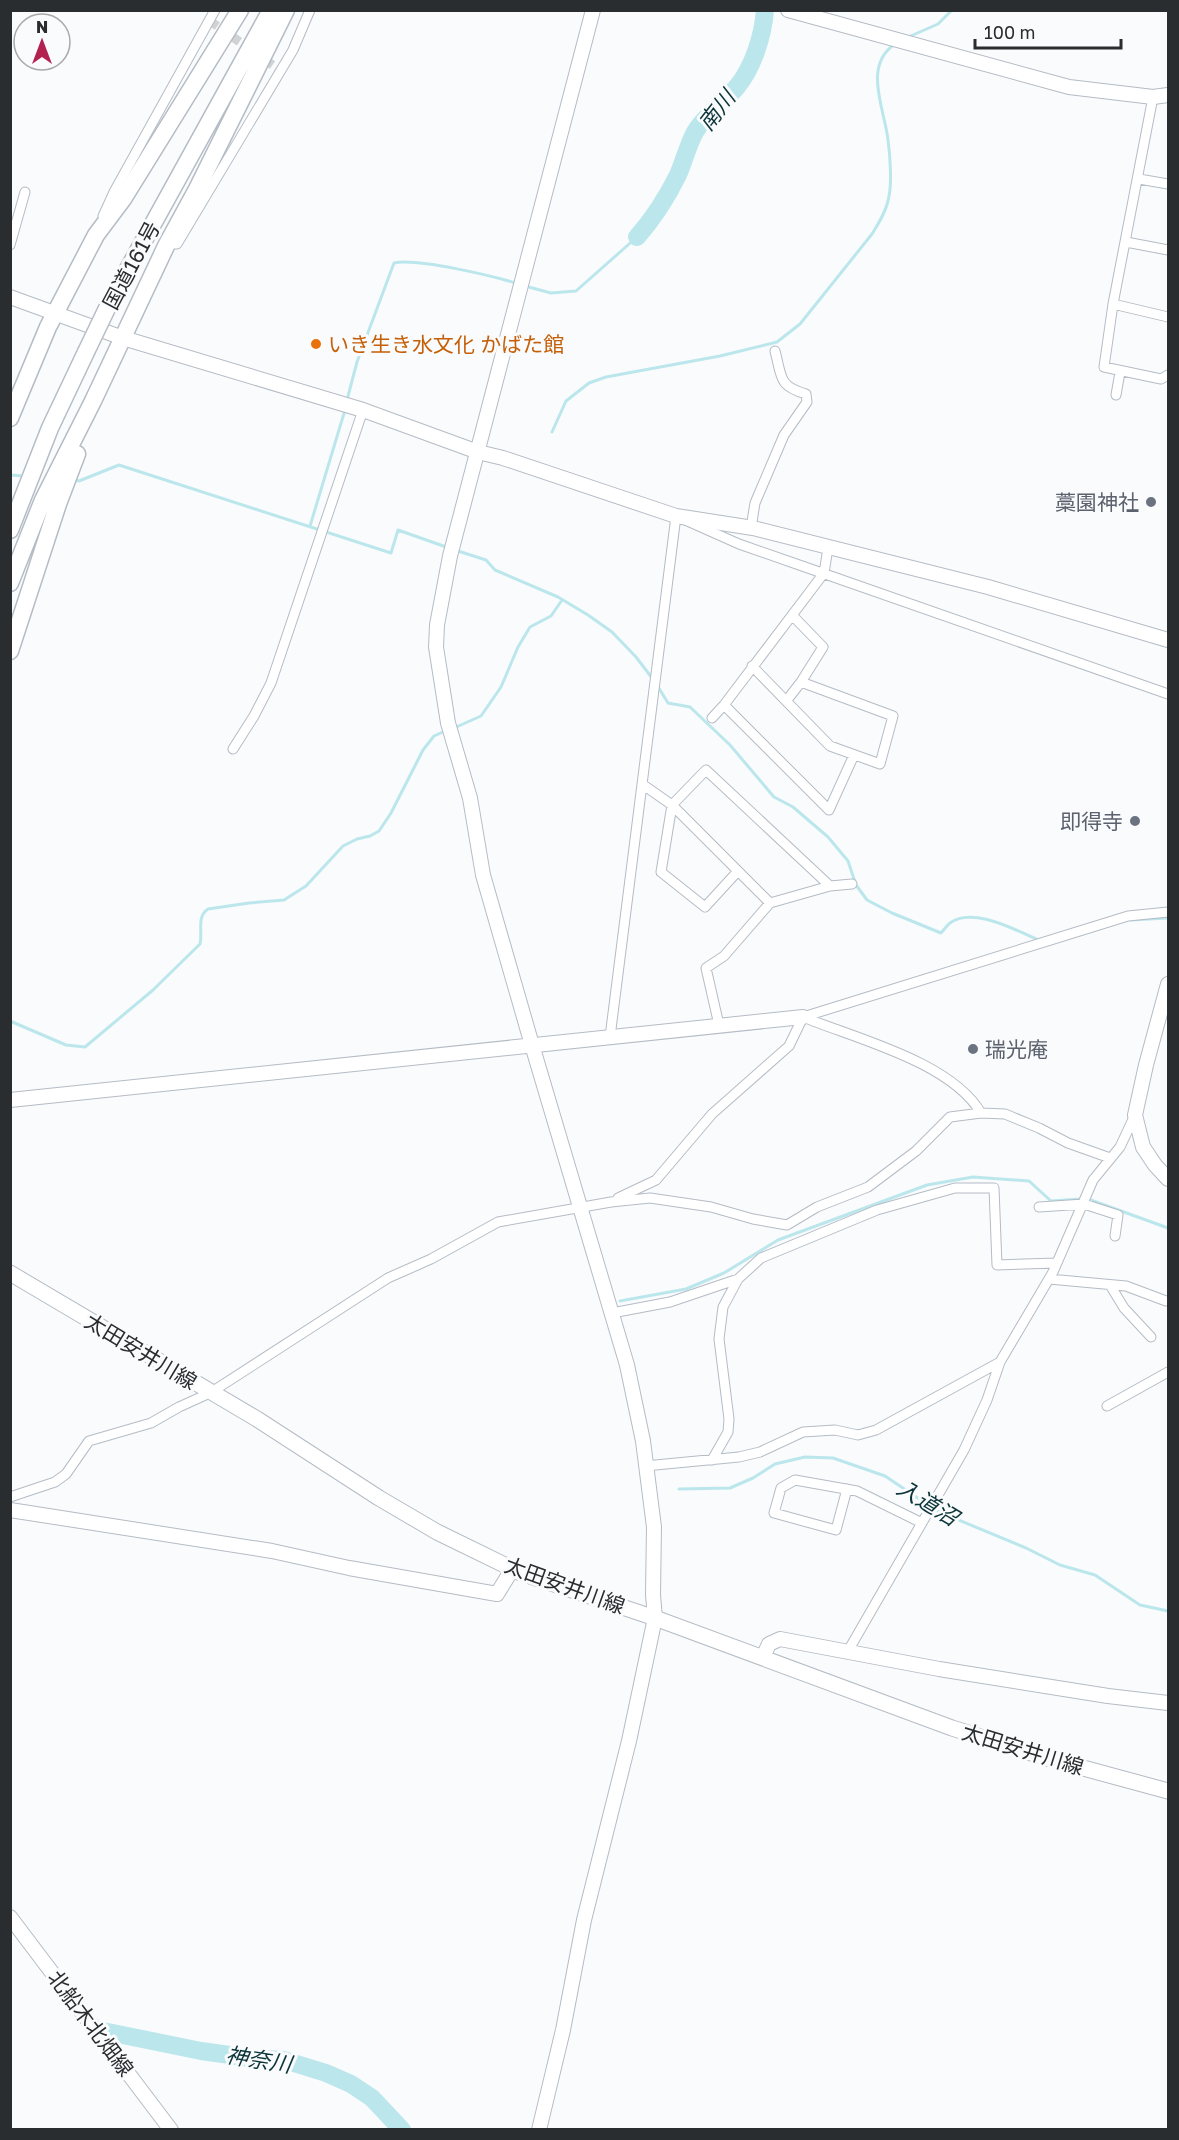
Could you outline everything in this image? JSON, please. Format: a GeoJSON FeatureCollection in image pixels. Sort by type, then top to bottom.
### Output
{"type":"FeatureCollection","features":[{"type":"Feature","properties":{"kind":"highway"},"geometry":{"type":"LineString","coordinates":[[10,418],[14,403],[48,327],[96,235],[123,199],[240,10]]}},
{"type":"Feature","properties":{"kind":"highway","name":"国道161号"},"geometry":{"type":"LineString","coordinates":[[10,530],[50,428],[111,300],[271,10]]}},
{"type":"Feature","properties":{"kind":"highway"},"geometry":{"type":"LineString","coordinates":[[10,651],[15,619],[61,479],[93,401],[167,244],[203,178],[286,10]]}},
{"type":"Feature","properties":{"kind":"highway"},"geometry":{"type":"LineString","coordinates":[[10,583],[43,500],[61,479]]}},
{"type":"Feature","properties":{"kind":"main road","name":"太田安井川線"},"geometry":{"type":"LineString","coordinates":[[10,1273],[257,1419],[379,1498],[437,1532],[521,1573],[655,1618],[952,1728],[1050,1759],[1168,1791]]}},
{"type":"Feature","properties":{"kind":"street"},"geometry":{"type":"LineString","coordinates":[[96,235],[109,202],[215,10]]}},
{"type":"Feature","properties":{"kind":"street"},"geometry":{"type":"LineString","coordinates":[[167,244],[177,244],[293,50],[310,10]]}},
{"type":"Feature","properties":{"kind":"street"},"geometry":{"type":"LineString","coordinates":[[539,2130],[563,2030],[584,1920],[629,1741],[655,1618],[654,1527],[643,1441],[627,1365],[483,875],[470,798],[448,723],[436,647],[437,625],[452,549],[593,10]]}},
{"type":"Feature","properties":{"kind":"street"},"geometry":{"type":"LineString","coordinates":[[788,10],[1069,87],[1153,97],[1168,95]]}},
{"type":"Feature","properties":{"kind":"street"},"geometry":{"type":"LineString","coordinates":[[1153,97],[1139,179],[1113,304],[1104,368],[1161,379],[1168,375]]}},
{"type":"Feature","properties":{"kind":"street"},"geometry":{"type":"LineString","coordinates":[[1139,179],[1168,184]]}},
{"type":"Feature","properties":{"kind":"street"},"geometry":{"type":"LineString","coordinates":[[10,246],[15,210],[25,192]]}},
{"type":"Feature","properties":{"kind":"street"},"geometry":{"type":"LineString","coordinates":[[1126,242],[1168,250]]}},
{"type":"Feature","properties":{"kind":"street"},"geometry":{"type":"LineString","coordinates":[[10,297],[123,338],[352,407],[477,452],[503,458],[676,516],[739,544],[1168,694]]}},
{"type":"Feature","properties":{"kind":"street"},"geometry":{"type":"LineString","coordinates":[[1113,304],[1168,317]]}},
{"type":"Feature","properties":{"kind":"street"},"geometry":{"type":"LineString","coordinates":[[751,528],[755,503],[784,435],[807,402],[806,394],[789,389],[783,380],[775,351]]}},
{"type":"Feature","properties":{"kind":"street"},"geometry":{"type":"LineString","coordinates":[[1116,395],[1120,372]]}},
{"type":"Feature","properties":{"kind":"street"},"geometry":{"type":"LineString","coordinates":[[233,749],[271,683],[325,524],[352,407]]}},
{"type":"Feature","properties":{"kind":"street"},"geometry":{"type":"LineString","coordinates":[[676,516],[751,528],[988,587],[1168,640]]}},
{"type":"Feature","properties":{"kind":"street"},"geometry":{"type":"LineString","coordinates":[[610,1037],[676,516]]}},
{"type":"Feature","properties":{"kind":"street"},"geometry":{"type":"LineString","coordinates":[[712,718],[824,573],[828,548]]}},
{"type":"Feature","properties":{"kind":"street"},"geometry":{"type":"LineString","coordinates":[[787,700],[823,647],[792,615]]}},
{"type":"Feature","properties":{"kind":"street"},"geometry":{"type":"LineString","coordinates":[[752,666],[830,746],[880,764],[893,716],[801,682]]}},
{"type":"Feature","properties":{"kind":"street"},"geometry":{"type":"LineString","coordinates":[[724,705],[829,810],[854,755]]}},
{"type":"Feature","properties":{"kind":"street"},"geometry":{"type":"LineString","coordinates":[[738,871],[705,907],[661,872],[672,805],[706,770],[830,886]]}},
{"type":"Feature","properties":{"kind":"street"},"geometry":{"type":"LineString","coordinates":[[642,784],[672,805],[770,903]]}},
{"type":"Feature","properties":{"kind":"street"},"geometry":{"type":"LineString","coordinates":[[719,1025],[706,968],[724,956],[770,903],[830,886],[852,884]]}},
{"type":"Feature","properties":{"kind":"street"},"geometry":{"type":"LineString","coordinates":[[10,1100],[803,1017],[1128,916],[1168,912]]}},
{"type":"Feature","properties":{"kind":"street"},"geometry":{"type":"LineString","coordinates":[[848,1651],[964,1450],[987,1400],[1000,1362],[1049,1279],[1093,1180],[1125,1138],[1135,1115],[1167,992]]}},
{"type":"Feature","properties":{"kind":"street"},"geometry":{"type":"LineString","coordinates":[[803,1017],[917,1061],[944,1075],[976,1103],[981,1113]]}},
{"type":"Feature","properties":{"kind":"street"},"geometry":{"type":"LineString","coordinates":[[611,1202],[656,1180],[712,1114],[789,1046],[803,1017]]}},
{"type":"Feature","properties":{"kind":"street"},"geometry":{"type":"LineString","coordinates":[[788,1227],[817,1207],[868,1187],[916,1151],[950,1117],[981,1113],[1005,1114],[1068,1143],[1110,1158]]}},
{"type":"Feature","properties":{"kind":"street"},"geometry":{"type":"LineString","coordinates":[[1135,1115],[1143,1147],[1168,1179]]}},
{"type":"Feature","properties":{"kind":"street"},"geometry":{"type":"LineString","coordinates":[[712,1460],[728,1432],[729,1419],[719,1339],[723,1307],[738,1279],[761,1257],[877,1210],[954,1188],[994,1188],[996,1265],[1057,1263]]}},
{"type":"Feature","properties":{"kind":"street"},"geometry":{"type":"LineString","coordinates":[[10,1497],[55,1482],[66,1474],[89,1441],[151,1423],[210,1393],[388,1278],[431,1259],[498,1222],[611,1202],[650,1198],[682,1201],[788,1227],[798,1241]]}},
{"type":"Feature","properties":{"kind":"street"},"geometry":{"type":"LineString","coordinates":[[1039,1207],[1084,1204],[1118,1215],[1115,1236]]}},
{"type":"Feature","properties":{"kind":"street"},"geometry":{"type":"LineString","coordinates":[[612,1313],[670,1302],[738,1279]]}},
{"type":"Feature","properties":{"kind":"street"},"geometry":{"type":"LineString","coordinates":[[1049,1279],[1126,1286],[1166,1301]]}},
{"type":"Feature","properties":{"kind":"street"},"geometry":{"type":"LineString","coordinates":[[1110,1285],[1124,1308],[1151,1337]]}},
{"type":"Feature","properties":{"kind":"street"},"geometry":{"type":"LineString","coordinates":[[645,1466],[739,1457],[760,1452],[803,1432],[835,1430],[858,1436],[876,1430],[1000,1362]]}},
{"type":"Feature","properties":{"kind":"street"},"geometry":{"type":"LineString","coordinates":[[1107,1406],[1168,1372]]}},
{"type":"Feature","properties":{"kind":"street"},"geometry":{"type":"LineString","coordinates":[[847,1489],[836,1530],[774,1514],[781,1488],[795,1480],[847,1489],[856,1491],[922,1523]]}},
{"type":"Feature","properties":{"kind":"street"},"geometry":{"type":"LineString","coordinates":[[10,1509],[272,1551],[349,1568],[497,1594],[513,1568]]}},
{"type":"Feature","properties":{"kind":"street"},"geometry":{"type":"LineString","coordinates":[[763,1657],[769,1644],[780,1639],[939,1669],[1108,1696],[1168,1702]]}},
{"type":"Feature","properties":{"kind":"street","name":"北船木北畑線"},"geometry":{"type":"LineString","coordinates":[[10,1917],[171,2130]]}},
{"type":"Feature","properties":{"kind":"waterway","name":"南川"},"geometry":{"type":"LineString","coordinates":[[637,237],[674,183],[695,132],[742,80],[759,41],[765,10]]}},
{"type":"Feature","properties":{"kind":"waterway"},"geometry":{"type":"LineString","coordinates":[[906,38],[938,24],[952,10]]}},
{"type":"Feature","properties":{"kind":"waterway"},"geometry":{"type":"LineString","coordinates":[[552,432],[566,401],[589,383],[606,377],[720,356],[777,342],[800,324],[872,234],[886,206],[891,176],[889,146],[877,76],[885,53],[895,44]]}},
{"type":"Feature","properties":{"kind":"waterway"},"geometry":{"type":"LineString","coordinates":[[525,286],[551,293],[576,291],[637,237]]}},
{"type":"Feature","properties":{"kind":"waterway"},"geometry":{"type":"LineString","coordinates":[[347,400],[357,362],[394,263],[437,265],[519,284]]}},
{"type":"Feature","properties":{"kind":"waterway"},"geometry":{"type":"LineString","coordinates":[[310,526],[345,410]]}},
{"type":"Feature","properties":{"kind":"waterway"},"geometry":{"type":"LineString","coordinates":[[73,480],[79,481],[119,465],[391,553],[398,530],[449,548]]}},
{"type":"Feature","properties":{"kind":"waterway"},"geometry":{"type":"LineString","coordinates":[[10,475],[24,476]]}},
{"type":"Feature","properties":{"kind":"waterway"},"geometry":{"type":"LineString","coordinates":[[455,550],[486,560],[495,570],[558,597],[588,615],[612,632],[652,678]]}},
{"type":"Feature","properties":{"kind":"waterway"},"geometry":{"type":"LineString","coordinates":[[454,728],[481,716],[501,687],[518,647],[530,627],[551,616],[562,600]]}},
{"type":"Feature","properties":{"kind":"waterway"},"geometry":{"type":"LineString","coordinates":[[657,685],[668,703],[690,707],[730,745],[774,797],[793,807],[828,837],[848,861],[856,885],[867,900],[941,933],[950,923],[960,918],[971,917],[1007,926],[1039,940]]}},
{"type":"Feature","properties":{"kind":"waterway"},"geometry":{"type":"LineString","coordinates":[[10,1021],[66,1045],[85,1047],[153,990],[200,944],[201,920],[208,909],[284,900],[306,886],[343,846],[379,831],[391,813],[423,750],[434,736],[445,731]]}},
{"type":"Feature","properties":{"kind":"waterway"},"geometry":{"type":"LineString","coordinates":[[1131,920],[1168,918]]}},
{"type":"Feature","properties":{"kind":"waterway"},"geometry":{"type":"LineString","coordinates":[[620,1301],[686,1289],[724,1273],[778,1240],[927,1185],[973,1177],[1029,1181],[1051,1201],[1081,1199]]}},
{"type":"Feature","properties":{"kind":"waterway"},"geometry":{"type":"LineString","coordinates":[[1088,1199],[1168,1228]]}},
{"type":"Feature","properties":{"kind":"waterway","name":"入道沼"},"geometry":{"type":"LineString","coordinates":[[679,1489],[730,1488],[753,1478],[775,1464],[805,1457],[833,1458],[885,1476],[937,1511],[1026,1548],[1060,1565],[1095,1575],[1140,1605],[1168,1611]]}},
{"type":"Feature","properties":{"kind":"waterway","name":"神奈川"},"geometry":{"type":"LineString","coordinates":[[98,2030],[201,2051],[284,2060],[326,2073],[351,2084],[372,2098],[402,2130]]}},
{"type":"Feature","properties":{"kind":"tunnel"},"geometry":{"type":"LineString","coordinates":[[210,21],[281,71]]}},
{"type":"Feature","properties":{"kind":"place","name":"いき生き水文化 かばた館"},"geometry":{"type":"Point","coordinates":[316,344]}},
{"type":"Feature","properties":{"kind":"place","name":"藁園神社"},"geometry":{"type":"Point","coordinates":[1151,502]}},
{"type":"Feature","properties":{"kind":"place","name":"即得寺"},"geometry":{"type":"Point","coordinates":[1135,821]}},
{"type":"Feature","properties":{"kind":"place","name":"瑞光庵"},"geometry":{"type":"Point","coordinates":[973,1049]}}]}
